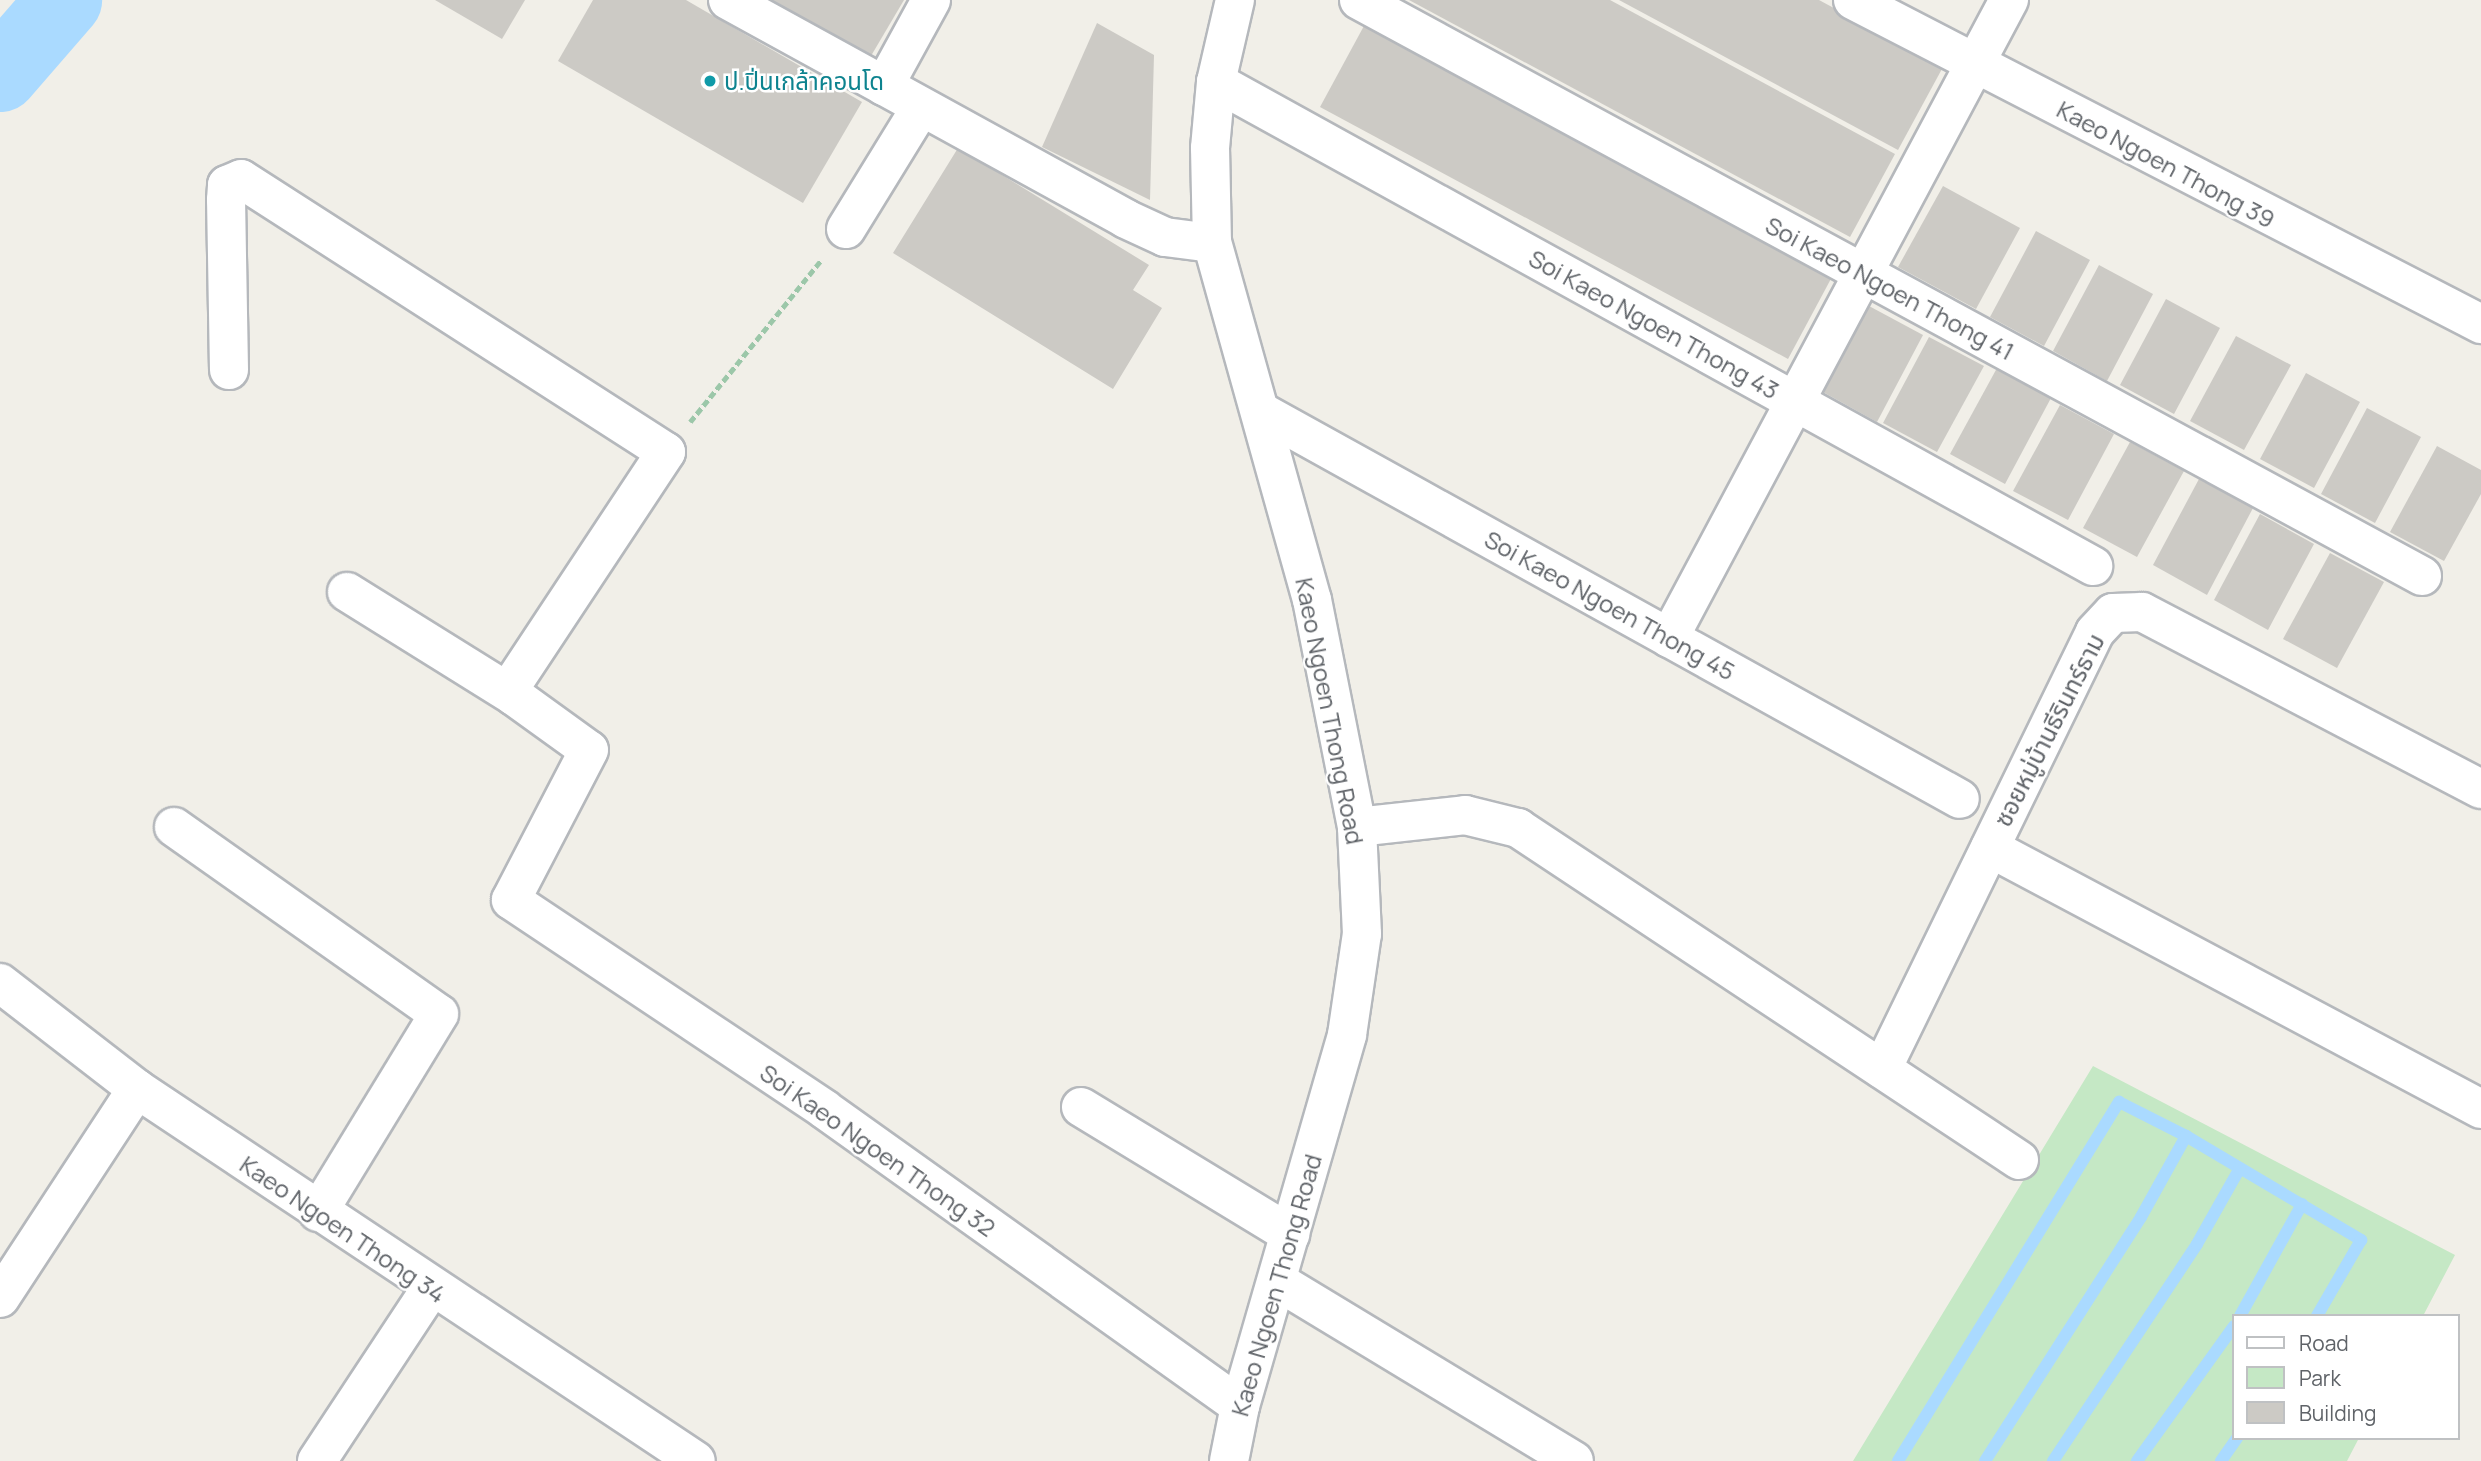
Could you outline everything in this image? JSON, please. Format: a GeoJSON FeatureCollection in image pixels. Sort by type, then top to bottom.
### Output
{"type":"FeatureCollection","features":[{"type":"Feature","properties":{"kind":"street"},"geometry":{"type":"LineString","coordinates":[[728,0],[1164,237],[1212,243]]}},
{"type":"Feature","properties":{"kind":"street"},"geometry":{"type":"LineString","coordinates":[[884,86],[931,0]]}},
{"type":"Feature","properties":{"kind":"street","name":"Kaeo Ngoen Thong Road"},"geometry":{"type":"LineString","coordinates":[[1229,1461],[1240,1406],[1348,1035],[1362,934],[1357,827],[1312,600],[1212,243],[1210,148],[1216,82],[1235,0]]}},
{"type":"Feature","properties":{"kind":"street","name":"Soi Kaeo Ngoen Thong 41"},"geometry":{"type":"LineString","coordinates":[[1359,0],[2422,576]]}},
{"type":"Feature","properties":{"kind":"street","name":"Kaeo Ngoen Thong 39"},"geometry":{"type":"LineString","coordinates":[[1853,0],[2481,324]]}},
{"type":"Feature","properties":{"kind":"street"},"geometry":{"type":"LineString","coordinates":[[1669,638],[2009,0]]}},
{"type":"Feature","properties":{"kind":"street","name":"Soi Kaeo Ngoen Thong 43"},"geometry":{"type":"LineString","coordinates":[[1216,82],[2093,566]]}},
{"type":"Feature","properties":{"kind":"street"},"geometry":{"type":"LineString","coordinates":[[846,229],[921,107]]}},
{"type":"Feature","properties":{"kind":"street"},"geometry":{"type":"LineString","coordinates":[[229,370],[226,200],[227,185],[241,179],[666,452],[514,682],[514,696]]}},
{"type":"Feature","properties":{"kind":"street","name":"Soi Kaeo Ngoen Thong 45"},"geometry":{"type":"LineString","coordinates":[[1260,411],[1960,799]]}},
{"type":"Feature","properties":{"kind":"street"},"geometry":{"type":"LineString","coordinates":[[347,592],[514,696]]}},
{"type":"Feature","properties":{"kind":"street","name":"ซอยหมู่บ้านธีรินทร์ธาม"},"geometry":{"type":"LineString","coordinates":[[1882,1069],[2095,632],[2113,613],[2142,612],[2481,789]]}},
{"type":"Feature","properties":{"kind":"street","name":"Soi Kaeo Ngoen Thong 32"},"geometry":{"type":"LineString","coordinates":[[514,696],[589,750],[511,900],[824,1109],[1240,1406]]}},
{"type":"Feature","properties":{"kind":"street"},"geometry":{"type":"LineString","coordinates":[[1357,827],[1465,815],[1518,828],[2019,1160]]}},
{"type":"Feature","properties":{"kind":"street"},"geometry":{"type":"LineString","coordinates":[[174,827],[439,1014],[318,1212]]}},
{"type":"Feature","properties":{"kind":"street"},"geometry":{"type":"LineString","coordinates":[[1990,848],[2481,1109]]}},
{"type":"Feature","properties":{"kind":"street","name":"Kaeo Ngoen Thong 34"},"geometry":{"type":"LineString","coordinates":[[0,983],[137,1089],[431,1288],[696,1461]]}},
{"type":"Feature","properties":{"kind":"street"},"geometry":{"type":"LineString","coordinates":[[0,1298],[137,1089]]}},
{"type":"Feature","properties":{"kind":"street"},"geometry":{"type":"LineString","coordinates":[[1081,1107],[1290,1234]]}},
{"type":"Feature","properties":{"kind":"street"},"geometry":{"type":"LineString","coordinates":[[1277,1281],[1574,1461]]}},
{"type":"Feature","properties":{"kind":"street"},"geometry":{"type":"LineString","coordinates":[[317,1461],[431,1288]]}},
{"type":"Feature","properties":{"kind":"path"},"geometry":{"type":"LineString","coordinates":[[666,452],[846,229]]}},
{"type":"Feature","properties":{"kind":"green space"},"geometry":{"type":"Polygon","coordinates":[[[2093,1066],[2455,1255],[2424,1314],[2232,1314],[2232,1440],[2358,1440],[2347,1461],[1853,1461],[2093,1066]]]}},
{"type":"Feature","properties":{"kind":"building"},"geometry":{"type":"Polygon","coordinates":[[[435,0],[525,0],[502,39],[435,0]]]}},
{"type":"Feature","properties":{"kind":"building","name":"ป.ปิ่นเกล้าคอนโด"},"geometry":{"type":"Polygon","coordinates":[[[593,0],[686,0],[862,102],[803,203],[558,61],[593,0]]]}},
{"type":"Feature","properties":{"kind":"building","name":"ป.ปิ่นเกล้าคอนโด"},"geometry":{"type":"Polygon","coordinates":[[[763,0],[904,0],[868,61],[763,0]]]}},
{"type":"Feature","properties":{"kind":"building"},"geometry":{"type":"Polygon","coordinates":[[[1409,0],[1610,0],[1895,154],[1850,237],[1409,0]]]}},
{"type":"Feature","properties":{"kind":"building"},"geometry":{"type":"Polygon","coordinates":[[[1619,0],[1819,0],[1943,67],[1898,150],[1619,0]]]}},
{"type":"Feature","properties":{"kind":"building"},"geometry":{"type":"Polygon","coordinates":[[[1097,23],[1154,55],[1150,200],[1042,147],[1097,23]]]}},
{"type":"Feature","properties":{"kind":"building"},"geometry":{"type":"Polygon","coordinates":[[[1365,24],[1833,275],[1788,359],[1320,107],[1365,24]]]}},
{"type":"Feature","properties":{"kind":"building"},"geometry":{"type":"Polygon","coordinates":[[[958,148],[1149,265],[1133,290],[1162,308],[1113,389],[893,253],[958,148]]]}},
{"type":"Feature","properties":{"kind":"building"},"geometry":{"type":"Polygon","coordinates":[[[1943,186],[2020,228],[1976,309],[1898,267],[1943,186]]]}},
{"type":"Feature","properties":{"kind":"building"},"geometry":{"type":"Polygon","coordinates":[[[2036,231],[2090,260],[2044,346],[1990,317],[2036,231]]]}},
{"type":"Feature","properties":{"kind":"building"},"geometry":{"type":"Polygon","coordinates":[[[2099,265],[2153,294],[2107,381],[2053,351],[2099,265]]]}},
{"type":"Feature","properties":{"kind":"building"},"geometry":{"type":"Polygon","coordinates":[[[2166,299],[2220,328],[2174,414],[2120,385],[2166,299]]]}},
{"type":"Feature","properties":{"kind":"building"},"geometry":{"type":"Polygon","coordinates":[[[1869,306],[1923,335],[1877,422],[1823,392],[1869,306]]]}},
{"type":"Feature","properties":{"kind":"building"},"geometry":{"type":"Polygon","coordinates":[[[2236,336],[2291,365],[2244,450],[2190,421],[2236,336]]]}},
{"type":"Feature","properties":{"kind":"building"},"geometry":{"type":"Polygon","coordinates":[[[1929,337],[1984,366],[1937,452],[1883,423],[1929,337]]]}},
{"type":"Feature","properties":{"kind":"building"},"geometry":{"type":"Polygon","coordinates":[[[1997,368],[2051,398],[2005,484],[1950,454],[1997,368]]]}},
{"type":"Feature","properties":{"kind":"building"},"geometry":{"type":"Polygon","coordinates":[[[2306,373],[2360,402],[2314,488],[2260,459],[2306,373]]]}},
{"type":"Feature","properties":{"kind":"building"},"geometry":{"type":"Polygon","coordinates":[[[2060,405],[2114,434],[2068,520],[2013,491],[2060,405]]]}},
{"type":"Feature","properties":{"kind":"building"},"geometry":{"type":"Polygon","coordinates":[[[2367,408],[2421,437],[2375,523],[2321,494],[2367,408]]]}},
{"type":"Feature","properties":{"kind":"building"},"geometry":{"type":"Polygon","coordinates":[[[2130,442],[2184,471],[2137,557],[2083,528],[2130,442]]]}},
{"type":"Feature","properties":{"kind":"building"},"geometry":{"type":"Polygon","coordinates":[[[2437,446],[2481,470],[2481,494],[2444,561],[2390,532],[2437,446]]]}},
{"type":"Feature","properties":{"kind":"building"},"geometry":{"type":"Polygon","coordinates":[[[2199,479],[2253,508],[2207,595],[2153,565],[2199,479]]]}},
{"type":"Feature","properties":{"kind":"building"},"geometry":{"type":"Polygon","coordinates":[[[2260,514],[2314,544],[2268,630],[2214,600],[2260,514]]]}},
{"type":"Feature","properties":{"kind":"building"},"geometry":{"type":"Polygon","coordinates":[[[2330,553],[2384,582],[2337,668],[2283,639],[2330,553]]]}},
{"type":"Feature","properties":{"kind":"waterway"},"geometry":{"type":"LineString","coordinates":[[0,74],[64,0]]}},
{"type":"Feature","properties":{"kind":"waterway"},"geometry":{"type":"LineString","coordinates":[[1898,1461],[2119,1102],[2186,1136],[2361,1240],[2318,1314]]}},
{"type":"Feature","properties":{"kind":"waterway"},"geometry":{"type":"LineString","coordinates":[[1985,1461],[2141,1217],[2186,1136]]}},
{"type":"Feature","properties":{"kind":"waterway"},"geometry":{"type":"LineString","coordinates":[[2053,1461],[2197,1244],[2240,1168]]}},
{"type":"Feature","properties":{"kind":"waterway"},"geometry":{"type":"LineString","coordinates":[[2241,1314],[2302,1204]]}},
{"type":"Feature","properties":{"kind":"waterway"},"geometry":{"type":"LineString","coordinates":[[2137,1461],[2232,1329]]}},
{"type":"Feature","properties":{"kind":"waterway"},"geometry":{"type":"LineString","coordinates":[[2221,1461],[2236,1440]]}},
{"type":"Feature","properties":{"kind":"place","name":"ป.ปิ่นเกล้าคอนโด"},"geometry":{"type":"Point","coordinates":[710,81]}}]}
